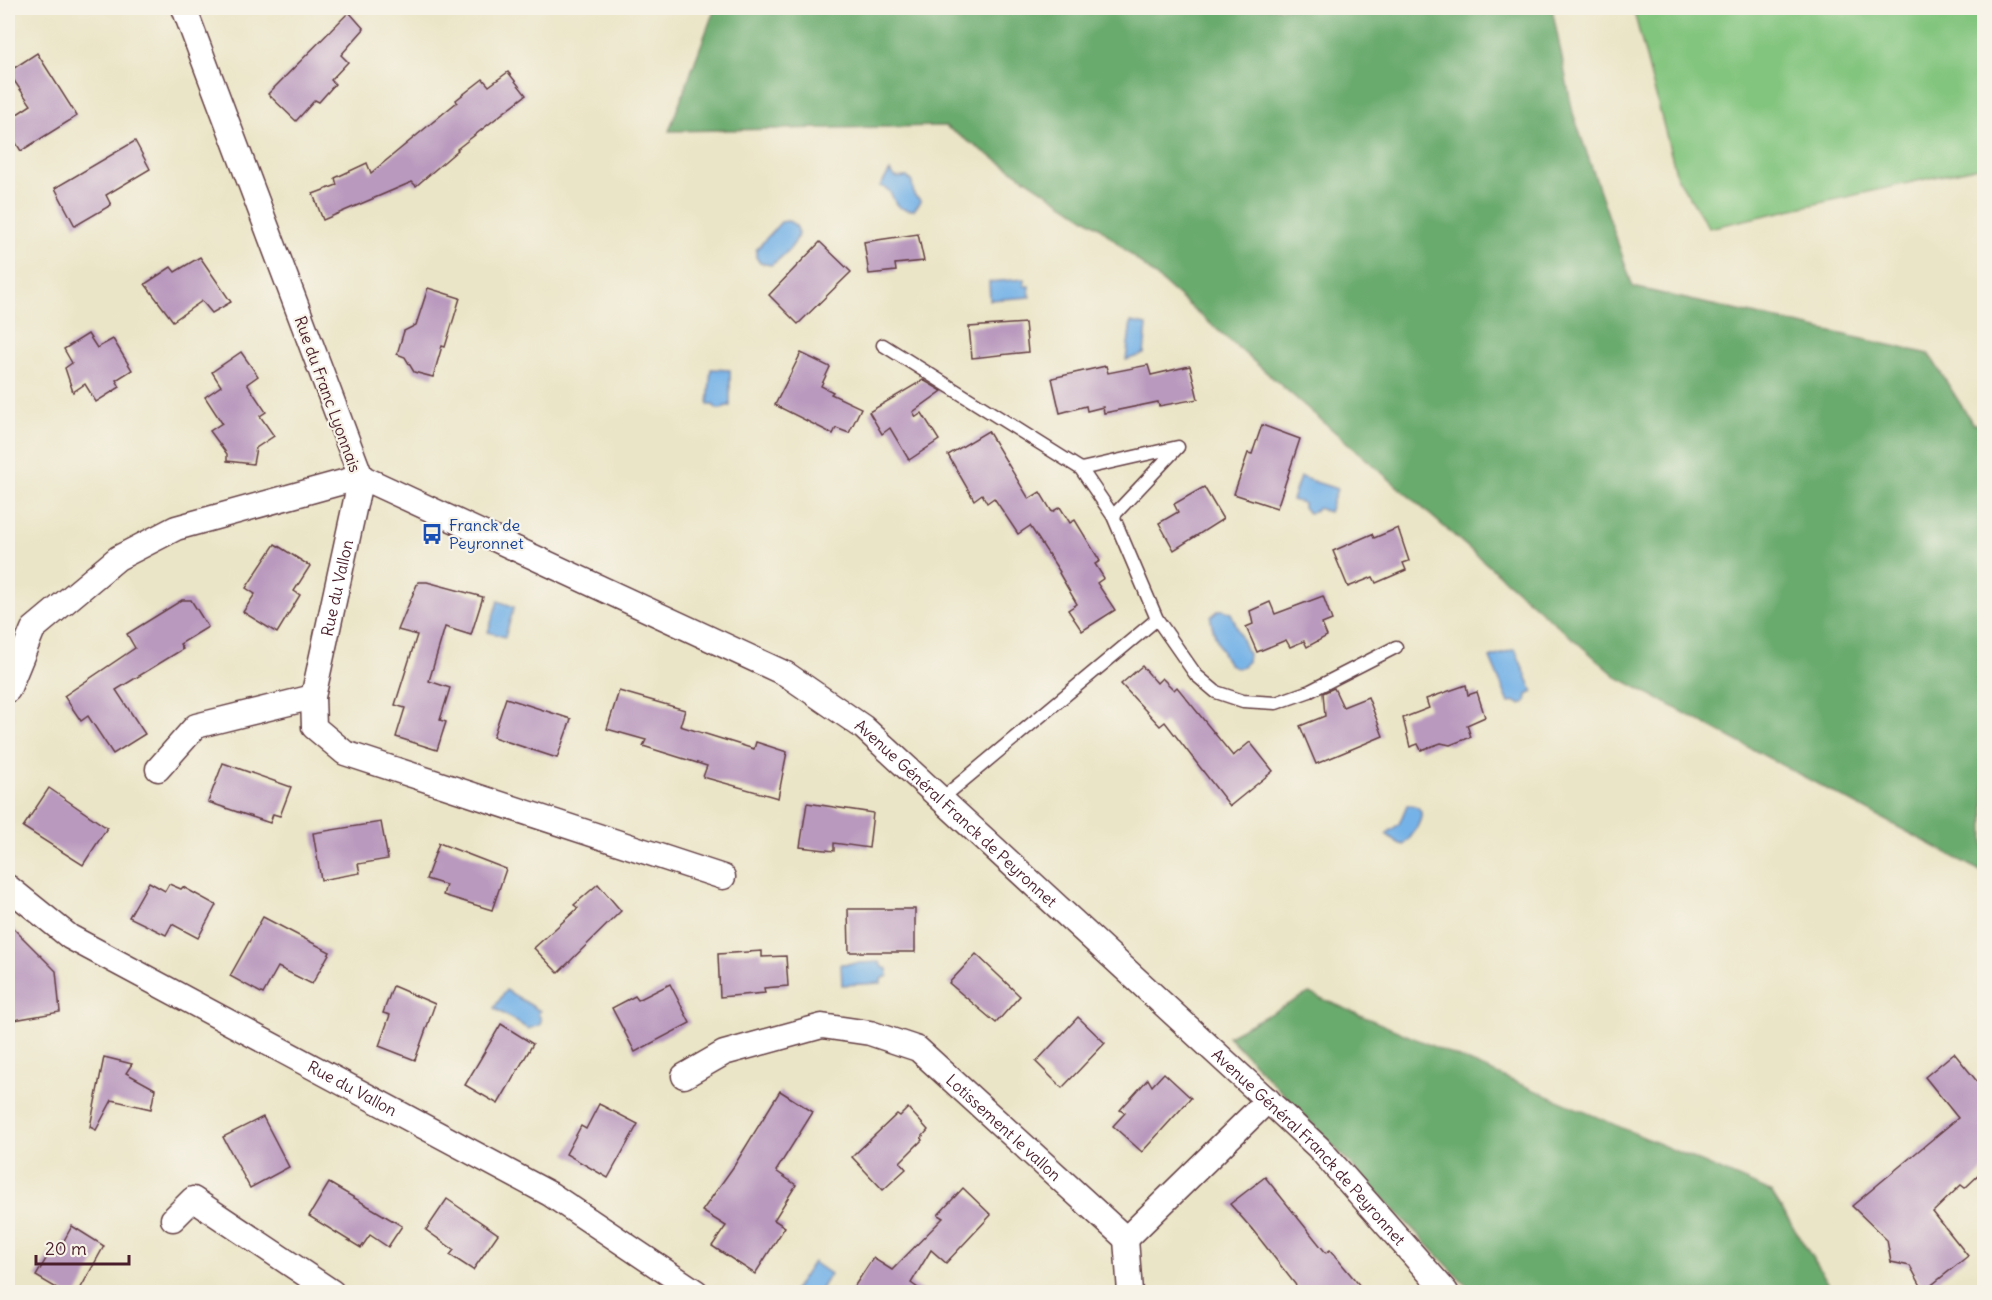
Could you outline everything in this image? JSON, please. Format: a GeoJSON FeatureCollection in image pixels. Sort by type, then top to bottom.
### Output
{"type":"FeatureCollection","features":[{"type":"Feature","properties":{"kind":"street","name":"Rue du Franc Lyonnais"},"geometry":{"type":"LineString","coordinates":[[8,690],[33,629],[118,558],[176,528],[361,477],[184,8]]}},
{"type":"Feature","properties":{"kind":"street","name":"Rue du Vallon"},"geometry":{"type":"LineString","coordinates":[[361,477],[313,697],[314,726],[345,753],[723,877]]}},
{"type":"Feature","properties":{"kind":"street","name":"Avenue Général Franck de Peyronnet"},"geometry":{"type":"LineString","coordinates":[[361,477],[786,674],[863,727],[1318,1147],[1446,1293]]}},
{"type":"Feature","properties":{"kind":"street"},"geometry":{"type":"LineString","coordinates":[[158,769],[196,726],[313,697]]}},
{"type":"Feature","properties":{"kind":"street","name":"Rue du Vallon"},"geometry":{"type":"LineString","coordinates":[[8,887],[70,937],[550,1194],[696,1293]]}},
{"type":"Feature","properties":{"kind":"street","name":"Lotissement le vallon"},"geometry":{"type":"LineString","coordinates":[[684,1076],[724,1053],[822,1026],[870,1033],[918,1049],[1126,1239]]}},
{"type":"Feature","properties":{"kind":"street"},"geometry":{"type":"LineString","coordinates":[[1130,1293],[1126,1239],[1268,1100]]}},
{"type":"Feature","properties":{"kind":"street"},"geometry":{"type":"LineString","coordinates":[[173,1219],[193,1199],[332,1293]]}},
{"type":"Feature","properties":{"kind":"lane"},"geometry":{"type":"LineString","coordinates":[[883,345],[1082,469],[1113,516],[1157,619],[1196,675],[1216,693],[1243,701],[1276,703],[1310,691],[1396,647]]}},
{"type":"Feature","properties":{"kind":"lane"},"geometry":{"type":"LineString","coordinates":[[1082,469],[1178,447],[1113,516]]}},
{"type":"Feature","properties":{"kind":"lane"},"geometry":{"type":"LineString","coordinates":[[940,800],[1157,619]]}},
{"type":"Feature","properties":{"kind":"green space"},"geometry":{"type":"Polygon","coordinates":[[[715,8],[1552,8],[1573,113],[1633,287],[1929,354],[1973,424],[1984,424],[1984,873],[1617,677],[1099,227],[945,126],[669,131],[715,8]]]}},
{"type":"Feature","properties":{"kind":"green space"},"geometry":{"type":"Polygon","coordinates":[[[1633,8],[1984,8],[1984,166],[1709,228],[1677,177],[1633,8]]]}},
{"type":"Feature","properties":{"kind":"green space"},"geometry":{"type":"Polygon","coordinates":[[[1309,993],[1771,1192],[1834,1292],[1473,1292],[1228,1036],[1309,993]]]}},
{"type":"Feature","properties":{"kind":"water"},"geometry":{"type":"Polygon","coordinates":[[[890,171],[895,177],[907,177],[912,182],[914,195],[921,201],[914,210],[899,207],[890,192],[880,186],[890,171]]]}},
{"type":"Feature","properties":{"kind":"water"},"geometry":{"type":"Polygon","coordinates":[[[788,221],[795,225],[798,231],[794,244],[771,265],[760,263],[756,257],[756,250],[781,222],[788,221]]]}},
{"type":"Feature","properties":{"kind":"water"},"geometry":{"type":"Polygon","coordinates":[[[1024,279],[1024,286],[1029,286],[1030,297],[990,300],[989,282],[1024,279]]]}},
{"type":"Feature","properties":{"kind":"water"},"geometry":{"type":"Polygon","coordinates":[[[1131,322],[1147,325],[1144,354],[1126,360],[1131,322]]]}},
{"type":"Feature","properties":{"kind":"water"},"geometry":{"type":"Polygon","coordinates":[[[711,369],[730,370],[730,406],[717,409],[713,405],[708,405],[711,369]]]}},
{"type":"Feature","properties":{"kind":"water"},"geometry":{"type":"Polygon","coordinates":[[[1300,477],[1337,489],[1329,512],[1318,508],[1308,513],[1303,503],[1292,500],[1300,477]]]}},
{"type":"Feature","properties":{"kind":"water"},"geometry":{"type":"Polygon","coordinates":[[[498,601],[514,607],[505,637],[488,632],[498,601]]]}},
{"type":"Feature","properties":{"kind":"water"},"geometry":{"type":"Polygon","coordinates":[[[1219,610],[1231,613],[1248,654],[1247,662],[1240,667],[1235,668],[1228,663],[1215,635],[1211,617],[1219,610]]]}},
{"type":"Feature","properties":{"kind":"water"},"geometry":{"type":"Polygon","coordinates":[[[1515,649],[1533,692],[1527,695],[1526,702],[1521,705],[1514,701],[1509,703],[1490,658],[1515,649]]]}},
{"type":"Feature","properties":{"kind":"water"},"geometry":{"type":"Polygon","coordinates":[[[1407,805],[1416,806],[1421,815],[1417,828],[1404,845],[1386,834],[1399,824],[1407,805]]]}},
{"type":"Feature","properties":{"kind":"water"},"geometry":{"type":"Polygon","coordinates":[[[880,962],[881,966],[887,969],[888,976],[881,979],[881,983],[842,985],[841,964],[880,962]]]}},
{"type":"Feature","properties":{"kind":"water"},"geometry":{"type":"Polygon","coordinates":[[[506,990],[540,1011],[538,1013],[541,1020],[540,1025],[528,1029],[494,1008],[506,990]]]}},
{"type":"Feature","properties":{"kind":"water"},"geometry":{"type":"Polygon","coordinates":[[[813,1262],[830,1274],[821,1289],[823,1292],[793,1292],[813,1262]]]}},
{"type":"Feature","properties":{"kind":"building"},"geometry":{"type":"Polygon","coordinates":[[[349,12],[364,29],[341,55],[348,62],[331,80],[335,84],[319,102],[315,100],[296,121],[268,94],[349,12]]]}},
{"type":"Feature","properties":{"kind":"building"},"geometry":{"type":"Polygon","coordinates":[[[37,53],[77,116],[21,151],[8,130],[8,120],[31,105],[8,72],[37,53]]]}},
{"type":"Feature","properties":{"kind":"building"},"geometry":{"type":"Polygon","coordinates":[[[508,72],[526,95],[457,149],[416,186],[412,182],[323,220],[313,194],[337,185],[335,178],[367,163],[371,173],[483,79],[489,86],[508,72]]]}},
{"type":"Feature","properties":{"kind":"building"},"geometry":{"type":"Polygon","coordinates":[[[135,141],[150,169],[106,195],[111,205],[75,226],[55,188],[135,141]]]}},
{"type":"Feature","properties":{"kind":"building"},"geometry":{"type":"Polygon","coordinates":[[[918,234],[924,261],[895,264],[896,271],[869,274],[864,242],[918,234]]]}},
{"type":"Feature","properties":{"kind":"building"},"geometry":{"type":"Polygon","coordinates":[[[820,242],[851,272],[798,324],[769,295],[820,242]]]}},
{"type":"Feature","properties":{"kind":"building"},"geometry":{"type":"Polygon","coordinates":[[[200,257],[231,302],[212,313],[202,301],[173,321],[145,284],[171,267],[175,272],[200,257]]]}},
{"type":"Feature","properties":{"kind":"building"},"geometry":{"type":"Polygon","coordinates":[[[428,288],[460,298],[433,377],[414,372],[405,357],[397,354],[404,331],[416,325],[428,288]]]}},
{"type":"Feature","properties":{"kind":"building"},"geometry":{"type":"Polygon","coordinates":[[[1025,323],[1028,352],[972,358],[969,327],[1025,323]]]}},
{"type":"Feature","properties":{"kind":"building"},"geometry":{"type":"Polygon","coordinates":[[[88,334],[97,348],[113,339],[132,370],[116,380],[120,387],[96,402],[85,384],[73,392],[65,368],[72,363],[64,349],[88,334]]]}},
{"type":"Feature","properties":{"kind":"building"},"geometry":{"type":"Polygon","coordinates":[[[241,352],[258,376],[247,384],[266,412],[260,416],[274,436],[256,448],[253,464],[227,461],[227,454],[210,431],[222,423],[205,397],[221,386],[212,372],[241,352]]]}},
{"type":"Feature","properties":{"kind":"building"},"geometry":{"type":"Polygon","coordinates":[[[801,353],[830,367],[821,386],[833,392],[831,394],[861,408],[849,433],[836,428],[833,434],[775,405],[801,353]]]}},
{"type":"Feature","properties":{"kind":"building"},"geometry":{"type":"Polygon","coordinates":[[[1148,365],[1151,375],[1190,366],[1198,399],[1159,406],[1158,402],[1104,413],[1103,407],[1087,411],[1086,406],[1060,413],[1052,378],[1106,366],[1108,373],[1148,365]]]}},
{"type":"Feature","properties":{"kind":"building"},"geometry":{"type":"Polygon","coordinates":[[[923,380],[942,391],[913,412],[916,417],[922,413],[939,440],[909,460],[890,428],[882,434],[869,412],[923,380]]]}},
{"type":"Feature","properties":{"kind":"building"},"geometry":{"type":"Polygon","coordinates":[[[1262,425],[1300,439],[1277,508],[1234,494],[1248,453],[1252,454],[1262,425]]]}},
{"type":"Feature","properties":{"kind":"building"},"geometry":{"type":"Polygon","coordinates":[[[988,431],[1029,499],[1040,492],[1052,512],[1060,507],[1070,523],[1075,520],[1100,561],[1095,564],[1104,578],[1097,583],[1115,610],[1082,631],[1068,610],[1077,604],[1060,572],[1030,526],[1018,534],[994,498],[987,503],[982,494],[974,500],[948,455],[988,431]]]}},
{"type":"Feature","properties":{"kind":"building"},"geometry":{"type":"Polygon","coordinates":[[[1204,487],[1223,519],[1174,550],[1159,523],[1178,512],[1174,504],[1204,487]]]}},
{"type":"Feature","properties":{"kind":"building"},"geometry":{"type":"Polygon","coordinates":[[[1398,528],[1409,561],[1403,563],[1406,570],[1376,583],[1373,577],[1348,587],[1333,551],[1372,534],[1374,538],[1398,528]]]}},
{"type":"Feature","properties":{"kind":"building"},"geometry":{"type":"Polygon","coordinates":[[[275,544],[310,566],[294,591],[300,595],[277,633],[243,612],[255,594],[246,588],[275,544]]]}},
{"type":"Feature","properties":{"kind":"building"},"geometry":{"type":"Polygon","coordinates":[[[418,582],[427,582],[483,597],[471,635],[445,627],[429,681],[450,688],[440,720],[446,722],[437,750],[396,737],[405,708],[395,705],[417,635],[398,630],[418,582]]]}},
{"type":"Feature","properties":{"kind":"building"},"geometry":{"type":"Polygon","coordinates":[[[1323,596],[1332,620],[1322,624],[1327,636],[1307,647],[1304,641],[1290,647],[1286,640],[1257,652],[1246,627],[1253,624],[1250,611],[1270,602],[1275,614],[1323,596]]]}},
{"type":"Feature","properties":{"kind":"building"},"geometry":{"type":"Polygon","coordinates":[[[182,600],[191,600],[208,627],[180,644],[183,649],[116,690],[145,734],[113,754],[88,716],[81,721],[64,696],[135,648],[127,634],[182,600]]]}},
{"type":"Feature","properties":{"kind":"building"},"geometry":{"type":"Polygon","coordinates":[[[1142,666],[1157,683],[1162,678],[1174,690],[1177,687],[1233,756],[1250,742],[1273,771],[1230,806],[1165,722],[1160,726],[1121,684],[1142,666]]]}},
{"type":"Feature","properties":{"kind":"building"},"geometry":{"type":"Polygon","coordinates":[[[1466,685],[1468,695],[1477,692],[1485,717],[1467,725],[1471,737],[1450,745],[1441,743],[1421,750],[1418,744],[1410,747],[1403,718],[1429,708],[1426,699],[1466,685]]]}},
{"type":"Feature","properties":{"kind":"building"},"geometry":{"type":"Polygon","coordinates":[[[1334,688],[1343,707],[1368,697],[1383,736],[1316,764],[1300,726],[1325,716],[1323,693],[1334,688]]]}},
{"type":"Feature","properties":{"kind":"building"},"geometry":{"type":"Polygon","coordinates":[[[619,691],[685,710],[680,726],[754,749],[756,742],[787,752],[778,798],[703,777],[707,766],[643,746],[646,740],[607,729],[619,691]]]}},
{"type":"Feature","properties":{"kind":"building"},"geometry":{"type":"Polygon","coordinates":[[[506,698],[571,719],[557,758],[493,737],[506,698]]]}},
{"type":"Feature","properties":{"kind":"building"},"geometry":{"type":"Polygon","coordinates":[[[223,763],[291,787],[280,816],[273,814],[270,823],[208,802],[223,763]]]}},
{"type":"Feature","properties":{"kind":"building"},"geometry":{"type":"Polygon","coordinates":[[[49,788],[107,828],[83,865],[23,827],[49,788]]]}},
{"type":"Feature","properties":{"kind":"building"},"geometry":{"type":"Polygon","coordinates":[[[807,803],[873,813],[869,848],[834,843],[834,851],[800,847],[807,803]]]}},
{"type":"Feature","properties":{"kind":"building"},"geometry":{"type":"Polygon","coordinates":[[[381,822],[388,859],[358,864],[360,873],[321,880],[313,833],[381,822]]]}},
{"type":"Feature","properties":{"kind":"building"},"geometry":{"type":"Polygon","coordinates":[[[439,843],[506,869],[492,910],[443,895],[446,885],[426,879],[439,843]]]}},
{"type":"Feature","properties":{"kind":"building"},"geometry":{"type":"Polygon","coordinates":[[[149,882],[165,891],[169,884],[181,889],[183,887],[216,905],[198,938],[172,924],[166,935],[129,917],[149,882]]]}},
{"type":"Feature","properties":{"kind":"building"},"geometry":{"type":"Polygon","coordinates":[[[598,884],[621,911],[558,973],[534,948],[578,908],[574,905],[598,884]]]}},
{"type":"Feature","properties":{"kind":"building"},"geometry":{"type":"Polygon","coordinates":[[[848,909],[915,909],[915,952],[849,952],[848,909]]]}},
{"type":"Feature","properties":{"kind":"building"},"geometry":{"type":"Polygon","coordinates":[[[263,917],[330,952],[312,984],[278,967],[263,994],[230,976],[263,917]]]}},
{"type":"Feature","properties":{"kind":"building"},"geometry":{"type":"Polygon","coordinates":[[[8,923],[56,971],[60,1012],[8,1021],[8,923]]]}},
{"type":"Feature","properties":{"kind":"building"},"geometry":{"type":"Polygon","coordinates":[[[762,951],[762,957],[786,956],[788,986],[764,988],[765,993],[720,997],[718,954],[762,951]]]}},
{"type":"Feature","properties":{"kind":"building"},"geometry":{"type":"Polygon","coordinates":[[[976,954],[1020,996],[996,1023],[949,983],[976,954]]]}},
{"type":"Feature","properties":{"kind":"building"},"geometry":{"type":"Polygon","coordinates":[[[670,984],[690,1023],[635,1052],[612,1008],[635,996],[638,1000],[670,984]]]}},
{"type":"Feature","properties":{"kind":"building"},"geometry":{"type":"Polygon","coordinates":[[[393,986],[435,1004],[415,1060],[379,1046],[390,1015],[383,1013],[393,986]]]}},
{"type":"Feature","properties":{"kind":"building"},"geometry":{"type":"Polygon","coordinates":[[[1078,1017],[1105,1043],[1062,1088],[1036,1062],[1078,1017]]]}},
{"type":"Feature","properties":{"kind":"building"},"geometry":{"type":"Polygon","coordinates":[[[501,1024],[533,1044],[498,1104],[465,1085],[501,1024]]]}},
{"type":"Feature","properties":{"kind":"building"},"geometry":{"type":"Polygon","coordinates":[[[1954,1053],[1984,1090],[1984,1170],[1965,1188],[1961,1185],[1933,1212],[1968,1256],[1924,1291],[1910,1266],[1891,1262],[1887,1240],[1852,1206],[1958,1118],[1925,1077],[1954,1053]]]}},
{"type":"Feature","properties":{"kind":"building"},"geometry":{"type":"Polygon","coordinates":[[[104,1057],[132,1064],[126,1073],[155,1089],[151,1109],[112,1100],[96,1130],[90,1127],[104,1057]]]}},
{"type":"Feature","properties":{"kind":"building"},"geometry":{"type":"Polygon","coordinates":[[[1164,1073],[1191,1098],[1142,1152],[1113,1126],[1125,1113],[1120,1110],[1148,1079],[1152,1086],[1164,1073]]]}},
{"type":"Feature","properties":{"kind":"building"},"geometry":{"type":"Polygon","coordinates":[[[780,1091],[813,1112],[776,1171],[796,1185],[774,1220],[785,1227],[755,1274],[712,1246],[726,1226],[702,1211],[734,1166],[780,1091]]]}},
{"type":"Feature","properties":{"kind":"building"},"geometry":{"type":"Polygon","coordinates":[[[599,1104],[638,1124],[608,1178],[566,1154],[581,1126],[586,1129],[599,1104]]]}},
{"type":"Feature","properties":{"kind":"building"},"geometry":{"type":"Polygon","coordinates":[[[908,1108],[928,1130],[921,1138],[922,1140],[900,1162],[906,1169],[883,1190],[852,1157],[897,1114],[900,1116],[908,1108]]]}},
{"type":"Feature","properties":{"kind":"building"},"geometry":{"type":"Polygon","coordinates":[[[263,1117],[289,1167],[250,1188],[223,1137],[263,1117]]]}},
{"type":"Feature","properties":{"kind":"building"},"geometry":{"type":"Polygon","coordinates":[[[1265,1177],[1326,1253],[1330,1250],[1366,1293],[1302,1293],[1230,1204],[1265,1177]]]}},
{"type":"Feature","properties":{"kind":"building"},"geometry":{"type":"Polygon","coordinates":[[[329,1183],[402,1226],[388,1247],[370,1235],[361,1248],[309,1216],[329,1183]]]}},
{"type":"Feature","properties":{"kind":"building"},"geometry":{"type":"Polygon","coordinates":[[[963,1188],[991,1215],[946,1263],[931,1250],[911,1283],[925,1293],[850,1293],[873,1258],[892,1270],[943,1218],[938,1215],[963,1188]]]}},
{"type":"Feature","properties":{"kind":"building"},"geometry":{"type":"Polygon","coordinates":[[[447,1199],[498,1234],[473,1270],[450,1255],[454,1250],[426,1230],[447,1199]]]}},
{"type":"Feature","properties":{"kind":"building"},"geometry":{"type":"Polygon","coordinates":[[[72,1226],[104,1246],[78,1293],[65,1293],[36,1276],[50,1252],[56,1255],[72,1226]]]}},
{"type":"Feature","properties":{"kind":"place","name":"Franck de Peyronnet"},"geometry":{"type":"Point","coordinates":[432,534]}}]}
